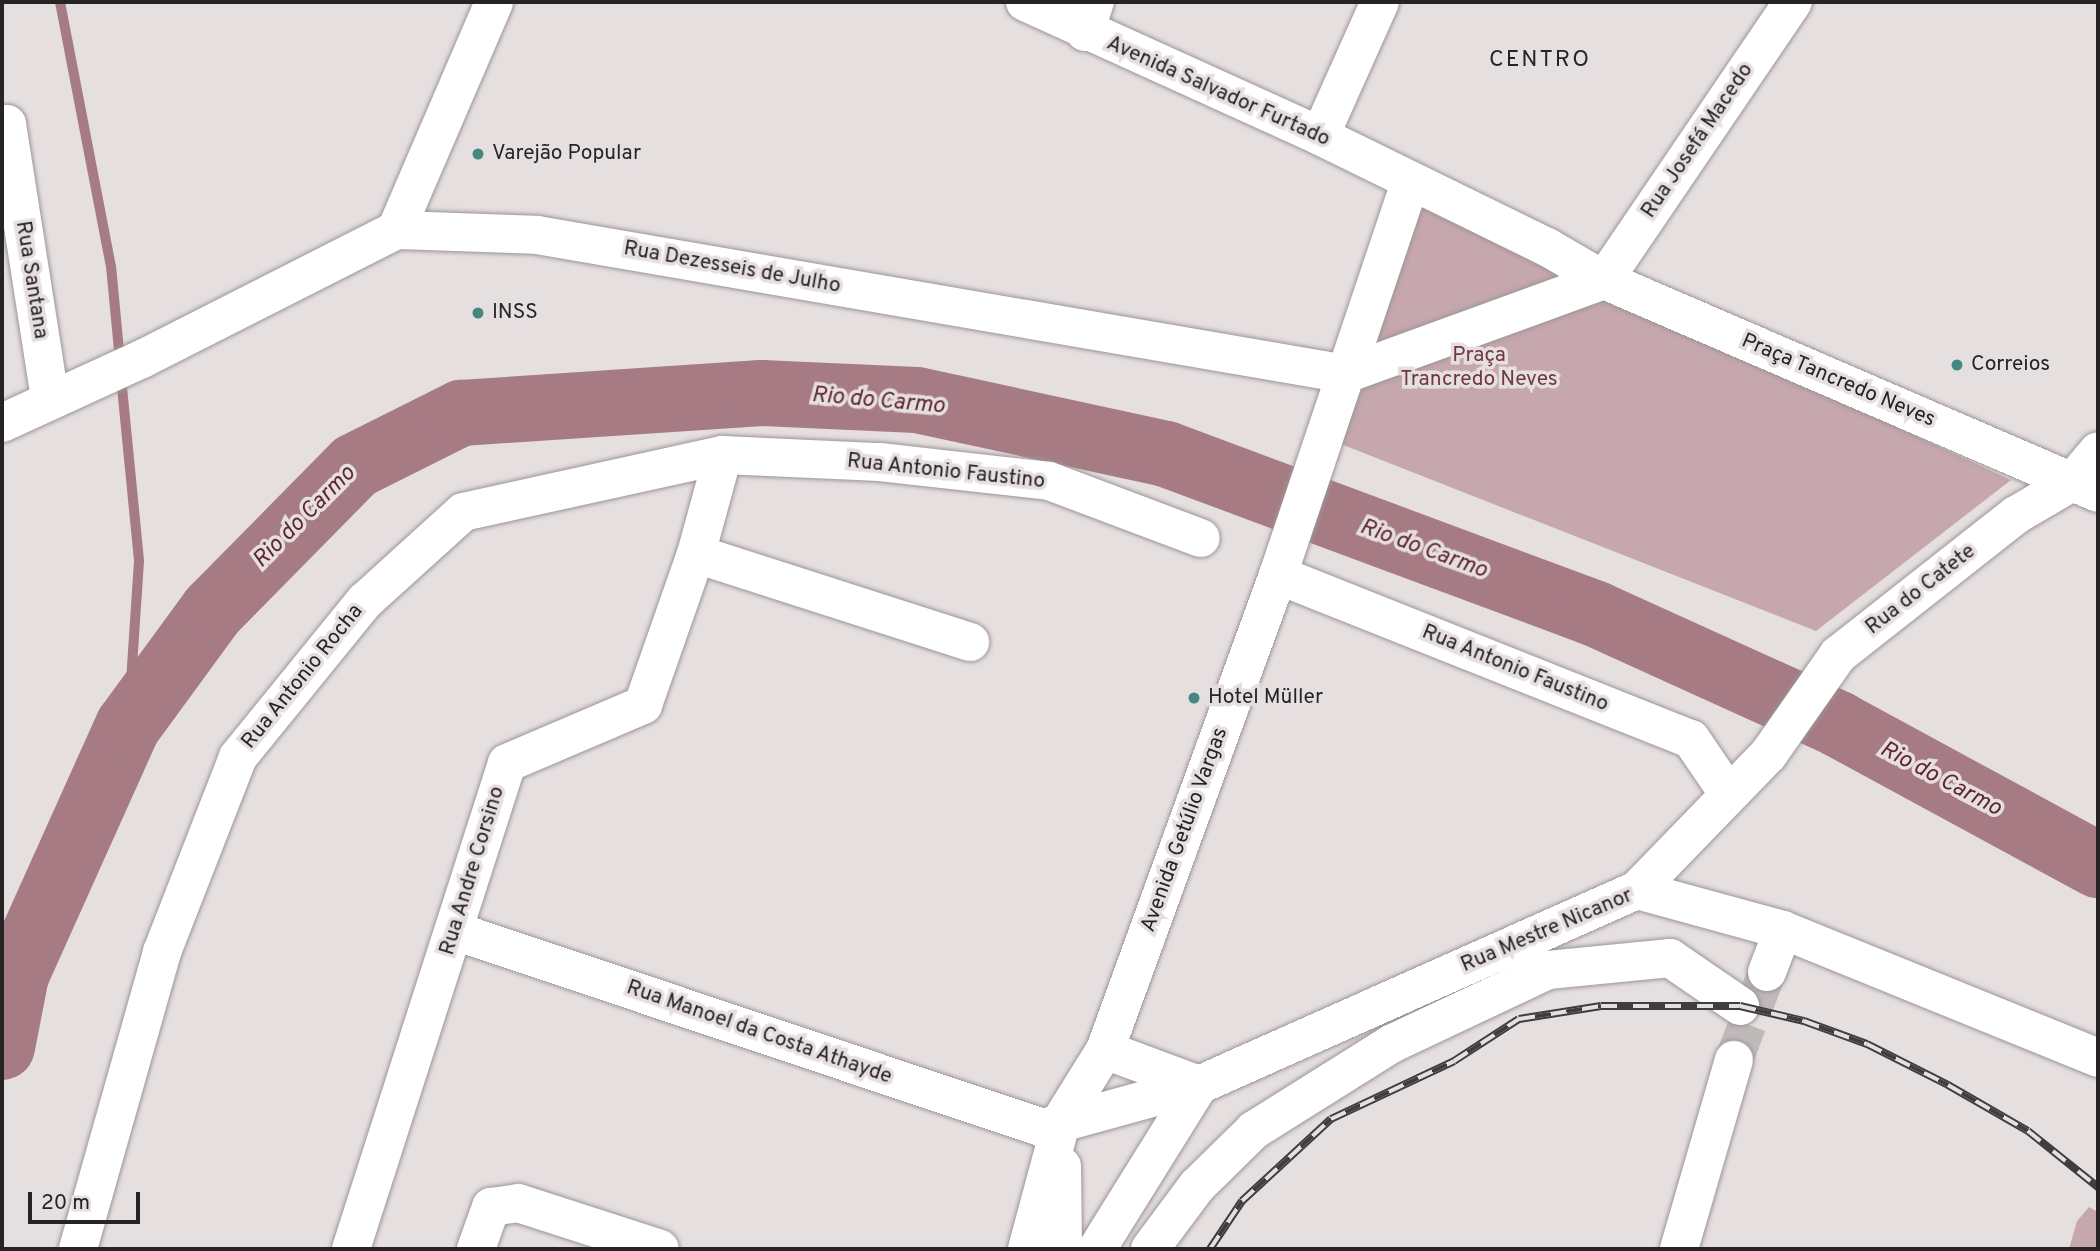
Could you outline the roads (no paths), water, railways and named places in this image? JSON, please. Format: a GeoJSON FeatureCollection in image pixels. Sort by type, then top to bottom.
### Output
{"type":"FeatureCollection","features":[{"type":"Feature","properties":{"kind":"street"},"geometry":{"type":"LineString","coordinates":[[396,230],[494,2]]}},
{"type":"Feature","properties":{"kind":"street","name":"Avenida Salvador Furtado"},"geometry":{"type":"LineString","coordinates":[[1025,2],[1090,17],[1410,182]]}},
{"type":"Feature","properties":{"kind":"street"},"geometry":{"type":"LineString","coordinates":[[1320,136],[1380,2]]}},
{"type":"Feature","properties":{"kind":"street","name":"Rua Josefá Macedo"},"geometry":{"type":"LineString","coordinates":[[1604,280],[1793,2]]}},
{"type":"Feature","properties":{"kind":"street","name":"Rua Santana"},"geometry":{"type":"LineString","coordinates":[[2,125],[7,124],[50,400]]}},
{"type":"Feature","properties":{"kind":"street"},"geometry":{"type":"LineString","coordinates":[[1346,374],[1410,182]]}},
{"type":"Feature","properties":{"kind":"street","name":"Praça Tancredo Neves"},"geometry":{"type":"LineString","coordinates":[[1410,182],[1547,247],[1604,280],[2085,488]]}},
{"type":"Feature","properties":{"kind":"street","name":"Rua Dezesseis de Julho"},"geometry":{"type":"LineString","coordinates":[[2,423],[142,359],[396,230],[537,235],[1346,374]]}},
{"type":"Feature","properties":{"kind":"street"},"geometry":{"type":"LineString","coordinates":[[1346,374],[1604,280]]}},
{"type":"Feature","properties":{"kind":"street","name":"Avenida Getúlio Vargas"},"geometry":{"type":"LineString","coordinates":[[1027,1249],[1062,1119],[1105,1051],[1282,563],[1346,374]]}},
{"type":"Feature","properties":{"kind":"street","name":"Rua do Catete"},"geometry":{"type":"LineString","coordinates":[[1637,890],[1727,792],[1768,755],[1838,655],[2016,515],[2085,488],[2098,451]]}},
{"type":"Feature","properties":{"kind":"street","name":"Rua Antonio Faustino"},"geometry":{"type":"LineString","coordinates":[[723,455],[880,462],[1049,481],[1200,538]]}},
{"type":"Feature","properties":{"kind":"street","name":"Rua Andre Corsino"},"geometry":{"type":"LineString","coordinates":[[351,1249],[507,763],[643,705],[696,554],[723,455]]}},
{"type":"Feature","properties":{"kind":"street","name":"Rua Antonio Rocha"},"geometry":{"type":"LineString","coordinates":[[78,1249],[162,951],[238,757],[365,601],[463,512],[723,455]]}},
{"type":"Feature","properties":{"kind":"street"},"geometry":{"type":"LineString","coordinates":[[696,554],[970,642]]}},
{"type":"Feature","properties":{"kind":"street","name":"Rua Antonio Faustino"},"geometry":{"type":"LineString","coordinates":[[1282,563],[1692,740],[1727,792]]}},
{"type":"Feature","properties":{"kind":"street","name":"Rua Mestre Nicanor"},"geometry":{"type":"LineString","coordinates":[[1062,1119],[1199,1085],[1637,890],[1783,930],[2098,1058]]}},
{"type":"Feature","properties":{"kind":"street"},"geometry":{"type":"LineString","coordinates":[[1768,972],[1783,930]]}},
{"type":"Feature","properties":{"kind":"street","name":"Rua Manoel da Costa Athayde"},"geometry":{"type":"LineString","coordinates":[[455,931],[1043,1128],[1062,1119]]}},
{"type":"Feature","properties":{"kind":"street"},"geometry":{"type":"LineString","coordinates":[[1150,1249],[1197,1186],[1254,1130],[1391,1044],[1548,970],[1670,958],[1740,1006]]}},
{"type":"Feature","properties":{"kind":"street"},"geometry":{"type":"LineString","coordinates":[[1097,1249],[1199,1085],[1105,1051]]}},
{"type":"Feature","properties":{"kind":"street"},"geometry":{"type":"LineString","coordinates":[[1679,1249],[1734,1060]]}},
{"type":"Feature","properties":{"kind":"street"},"geometry":{"type":"LineString","coordinates":[[1062,1119],[1063,1249]]}},
{"type":"Feature","properties":{"kind":"street"},"geometry":{"type":"LineString","coordinates":[[476,1249],[491,1207],[518,1203],[660,1249]]}},
{"type":"Feature","properties":{"kind":"waterway"},"geometry":{"type":"LineString","coordinates":[[60,2],[111,266],[120,361]]}},
{"type":"Feature","properties":{"kind":"waterway"},"geometry":{"type":"LineString","coordinates":[[121,377],[139,561],[128,726]]}},
{"type":"Feature","properties":{"kind":"waterway","name":"Rio do Carmo"},"geometry":{"type":"LineString","coordinates":[[2,1047],[16,975],[128,726],[213,610],[355,466],[461,413],[761,393],[917,400],[1166,454],[1596,614],[1838,724],[2098,865]]}},
{"type":"Feature","properties":{"kind":"tunnel"},"geometry":{"type":"LineString","coordinates":[[1734,1060],[1767,972]]}},
{"type":"Feature","properties":{"kind":"railway"},"geometry":{"type":"LineString","coordinates":[[1210,1249],[1242,1201],[1331,1119],[1454,1061],[1519,1019],[1601,1006],[1740,1006],[1804,1021],[1867,1044],[1948,1085],[2028,1131],[2098,1187]]}},
{"type":"Feature","properties":{"kind":"place","name":"Varejão Popular"},"geometry":{"type":"Point","coordinates":[478,154]}},
{"type":"Feature","properties":{"kind":"place","name":"INSS"},"geometry":{"type":"Point","coordinates":[478,313]}},
{"type":"Feature","properties":{"kind":"place","name":"Correios"},"geometry":{"type":"Point","coordinates":[1957,365]}},
{"type":"Feature","properties":{"kind":"place","name":"Hotel Müller"},"geometry":{"type":"Point","coordinates":[1194,698]}},
{"type":"Feature","properties":{"kind":"district","name":"CENTRO"},"geometry":{"type":"Point","coordinates":[1540,61]}},
{"type":"Feature","properties":{"kind":"park label","name":"Praça Trancredo Neves"},"geometry":{"type":"Point","coordinates":[1479,368]}}]}
